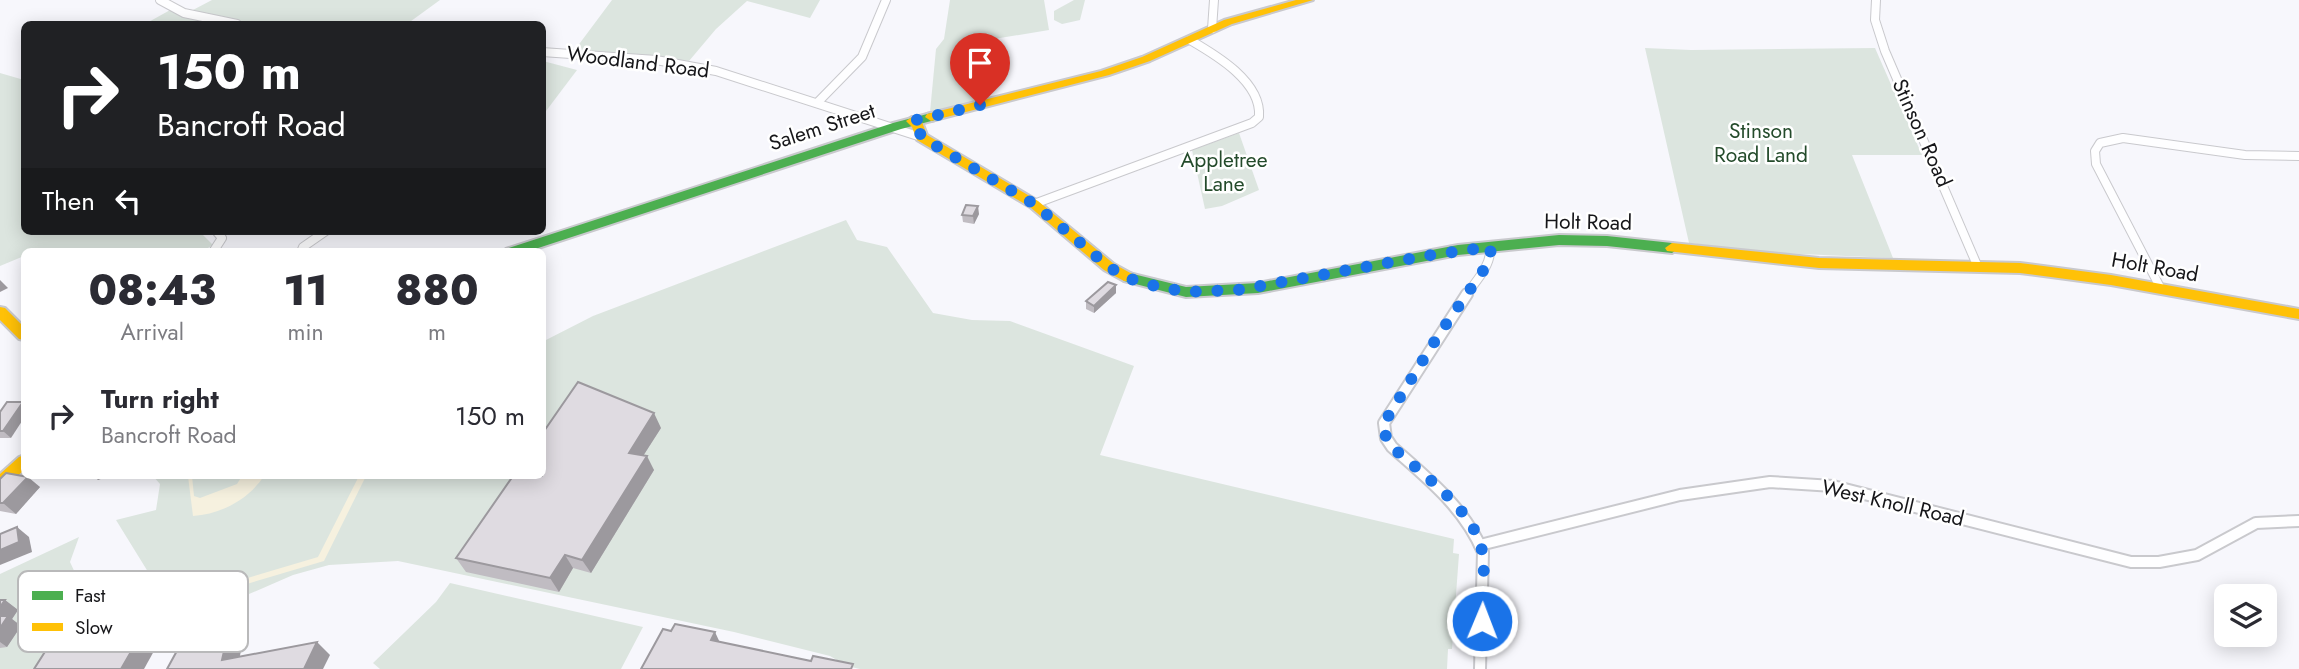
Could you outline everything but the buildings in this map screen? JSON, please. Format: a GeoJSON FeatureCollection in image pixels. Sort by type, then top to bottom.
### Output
{"type":"FeatureCollection","features":[{"type":"Feature","properties":{"kind":"street"},"geometry":{"type":"LineString","coordinates":[[160,0],[184,13],[223,21]]}},
{"type":"Feature","properties":{"kind":"street"},"geometry":{"type":"LineString","coordinates":[[817,103],[862,57],[886,0]]}},
{"type":"Feature","properties":{"kind":"street"},"geometry":{"type":"LineString","coordinates":[[1212,30],[1214,0]]}},
{"type":"Feature","properties":{"kind":"street","name":"Salem Street"},"geometry":{"type":"LineString","coordinates":[[523,248],[912,121],[1105,74],[1269,8],[1308,0]]}},
{"type":"Feature","properties":{"kind":"street","name":"Stinson Road"},"geometry":{"type":"LineString","coordinates":[[1876,0],[1873,10],[1875,24],[1885,51],[1977,265]]}},
{"type":"Feature","properties":{"kind":"street"},"geometry":{"type":"LineString","coordinates":[[1034,204],[1252,123],[1259,117],[1262,106],[1259,99],[1235,72],[1190,40]]}},
{"type":"Feature","properties":{"kind":"street","name":"Woodland Road"},"geometry":{"type":"LineString","coordinates":[[546,52],[656,60],[699,67],[892,127]]}},
{"type":"Feature","properties":{"kind":"street","name":"Holt Road"},"geometry":{"type":"LineString","coordinates":[[912,121],[918,125],[921,137]]}},
{"type":"Feature","properties":{"kind":"street","name":"Holt Road"},"geometry":{"type":"LineString","coordinates":[[892,127],[921,137],[1034,204],[1109,267],[1127,278],[1186,292],[1258,288],[1404,260],[1559,240],[1607,241],[1819,262],[1977,265],[2059,273],[2299,314]]}},
{"type":"Feature","properties":{"kind":"street"},"geometry":{"type":"LineString","coordinates":[[2161,289],[2096,164],[2093,153],[2096,145],[2105,139],[2123,138],[2245,155],[2299,156]]}},
{"type":"Feature","properties":{"kind":"street"},"geometry":{"type":"LineString","coordinates":[[302,248],[320,235]]}},
{"type":"Feature","properties":{"kind":"street"},"geometry":{"type":"LineString","coordinates":[[1480,669],[1480,545],[1470,523],[1428,478],[1392,447],[1386,438],[1384,423],[1438,336],[1487,265],[1491,256],[1490,247]]}},
{"type":"Feature","properties":{"kind":"street"},"geometry":{"type":"LineString","coordinates":[[0,312],[21,332]]}},
{"type":"Feature","properties":{"kind":"street"},"geometry":{"type":"LineString","coordinates":[[0,484],[21,464]]}},
{"type":"Feature","properties":{"kind":"street","name":"West Knoll Road"},"geometry":{"type":"LineString","coordinates":[[1480,545],[1680,495],[1770,482],[1833,486],[2130,562],[2159,562],[2197,555],[2256,523],[2299,521]]}},
{"type":"Feature","properties":{"kind":"green space"},"geometry":{"type":"Polygon","coordinates":[[[212,0],[440,0],[411,21],[236,21],[191,11],[212,0]]]}},
{"type":"Feature","properties":{"kind":"green space"},"geometry":{"type":"Polygon","coordinates":[[[612,0],[820,0],[810,18],[747,1],[716,29],[689,61],[574,51],[612,0]]]}},
{"type":"Feature","properties":{"kind":"green space"},"geometry":{"type":"Polygon","coordinates":[[[950,0],[1044,0],[1049,30],[970,43],[979,100],[930,112],[936,49],[944,39],[950,0]]]}},
{"type":"Feature","properties":{"kind":"green space"},"geometry":{"type":"Polygon","coordinates":[[[1074,0],[1085,0],[1080,20],[1062,24],[1054,20],[1054,11],[1074,0]]]}},
{"type":"Feature","properties":{"kind":"green space"},"geometry":{"type":"Polygon","coordinates":[[[172,9],[222,21],[150,21],[172,9]]]}},
{"type":"Feature","properties":{"kind":"green space","name":"Stinson Road Land"},"geometry":{"type":"Polygon","coordinates":[[[1645,48],[1875,48],[1922,155],[1852,155],[1893,258],[1776,253],[1689,243],[1645,48]]]}},
{"type":"Feature","properties":{"kind":"green space"},"geometry":{"type":"Polygon","coordinates":[[[546,62],[577,70],[546,111],[546,62]]]}},
{"type":"Feature","properties":{"kind":"green space"},"geometry":{"type":"Polygon","coordinates":[[[0,73],[21,79],[21,235],[203,235],[213,245],[208,248],[21,248],[21,257],[0,266],[0,73]]]}},
{"type":"Feature","properties":{"kind":"green space","name":"Appletree Lane"},"geometry":{"type":"Polygon","coordinates":[[[1239,133],[1259,190],[1222,206],[1205,209],[1192,150],[1239,133]]]}},
{"type":"Feature","properties":{"kind":"green space"},"geometry":{"type":"Polygon","coordinates":[[[846,220],[857,240],[887,247],[933,313],[972,320],[1010,321],[1134,366],[1100,455],[1454,539],[1453,553],[1459,554],[1452,649],[1448,649],[1447,669],[860,669],[847,666],[830,656],[734,632],[398,561],[329,565],[293,575],[248,594],[248,571],[147,571],[116,520],[156,510],[160,484],[156,479],[546,479],[546,340],[593,316],[846,220]]]}},
{"type":"Feature","properties":{"kind":"green space"},"geometry":{"type":"Polygon","coordinates":[[[79,537],[70,562],[74,571],[18,571],[18,652],[58,652],[34,669],[0,669],[0,574],[79,537]]]}},
{"type":"Feature","properties":{"kind":"green space"},"geometry":{"type":"Polygon","coordinates":[[[450,583],[643,627],[621,669],[380,669],[373,663],[436,602],[450,583]]]}},
{"type":"Feature","properties":{"kind":"sand"},"geometry":{"type":"Polygon","coordinates":[[[188,479],[192,479],[194,496],[200,498],[237,484],[240,479],[262,479],[242,499],[224,509],[193,516],[188,479]]]}},
{"type":"Feature","properties":{"kind":"sand"},"geometry":{"type":"Polygon","coordinates":[[[357,479],[365,479],[324,561],[248,584],[248,578],[318,557],[357,479]]]}},
{"type":"Feature","properties":{"kind":"traffic: fast"},"geometry":{"type":"LineString","coordinates":[[523,248],[931,117]]}},
{"type":"Feature","properties":{"kind":"traffic: fast"},"geometry":{"type":"LineString","coordinates":[[1129,278],[1186,292],[1258,288],[1458,250],[1559,240],[1607,241],[1672,248]]}},
{"type":"Feature","properties":{"kind":"traffic: slow"},"geometry":{"type":"LineString","coordinates":[[931,117],[1105,73],[1146,59],[1228,22],[1308,0]]}},
{"type":"Feature","properties":{"kind":"traffic: slow"},"geometry":{"type":"LineString","coordinates":[[912,121],[918,125],[921,137],[1034,204],[1109,267],[1129,278]]}},
{"type":"Feature","properties":{"kind":"traffic: slow"},"geometry":{"type":"LineString","coordinates":[[1672,248],[1819,263],[2020,268],[2111,280],[2299,314]]}},
{"type":"Feature","properties":{"kind":"traffic: slow"},"geometry":{"type":"LineString","coordinates":[[0,312],[21,332]]}},
{"type":"Feature","properties":{"kind":"traffic: slow"},"geometry":{"type":"LineString","coordinates":[[0,484],[21,464]]}},
{"type":"Feature","properties":{"kind":"route"},"geometry":{"type":"LineString","coordinates":[[980,105],[912,121],[918,125],[921,137],[1034,204],[1109,267],[1139,283],[1186,292],[1258,288],[1458,250],[1490,247],[1491,256],[1487,265],[1438,336],[1384,423],[1386,438],[1392,447],[1454,505],[1479,538],[1482,552],[1482,621]]}}]}
